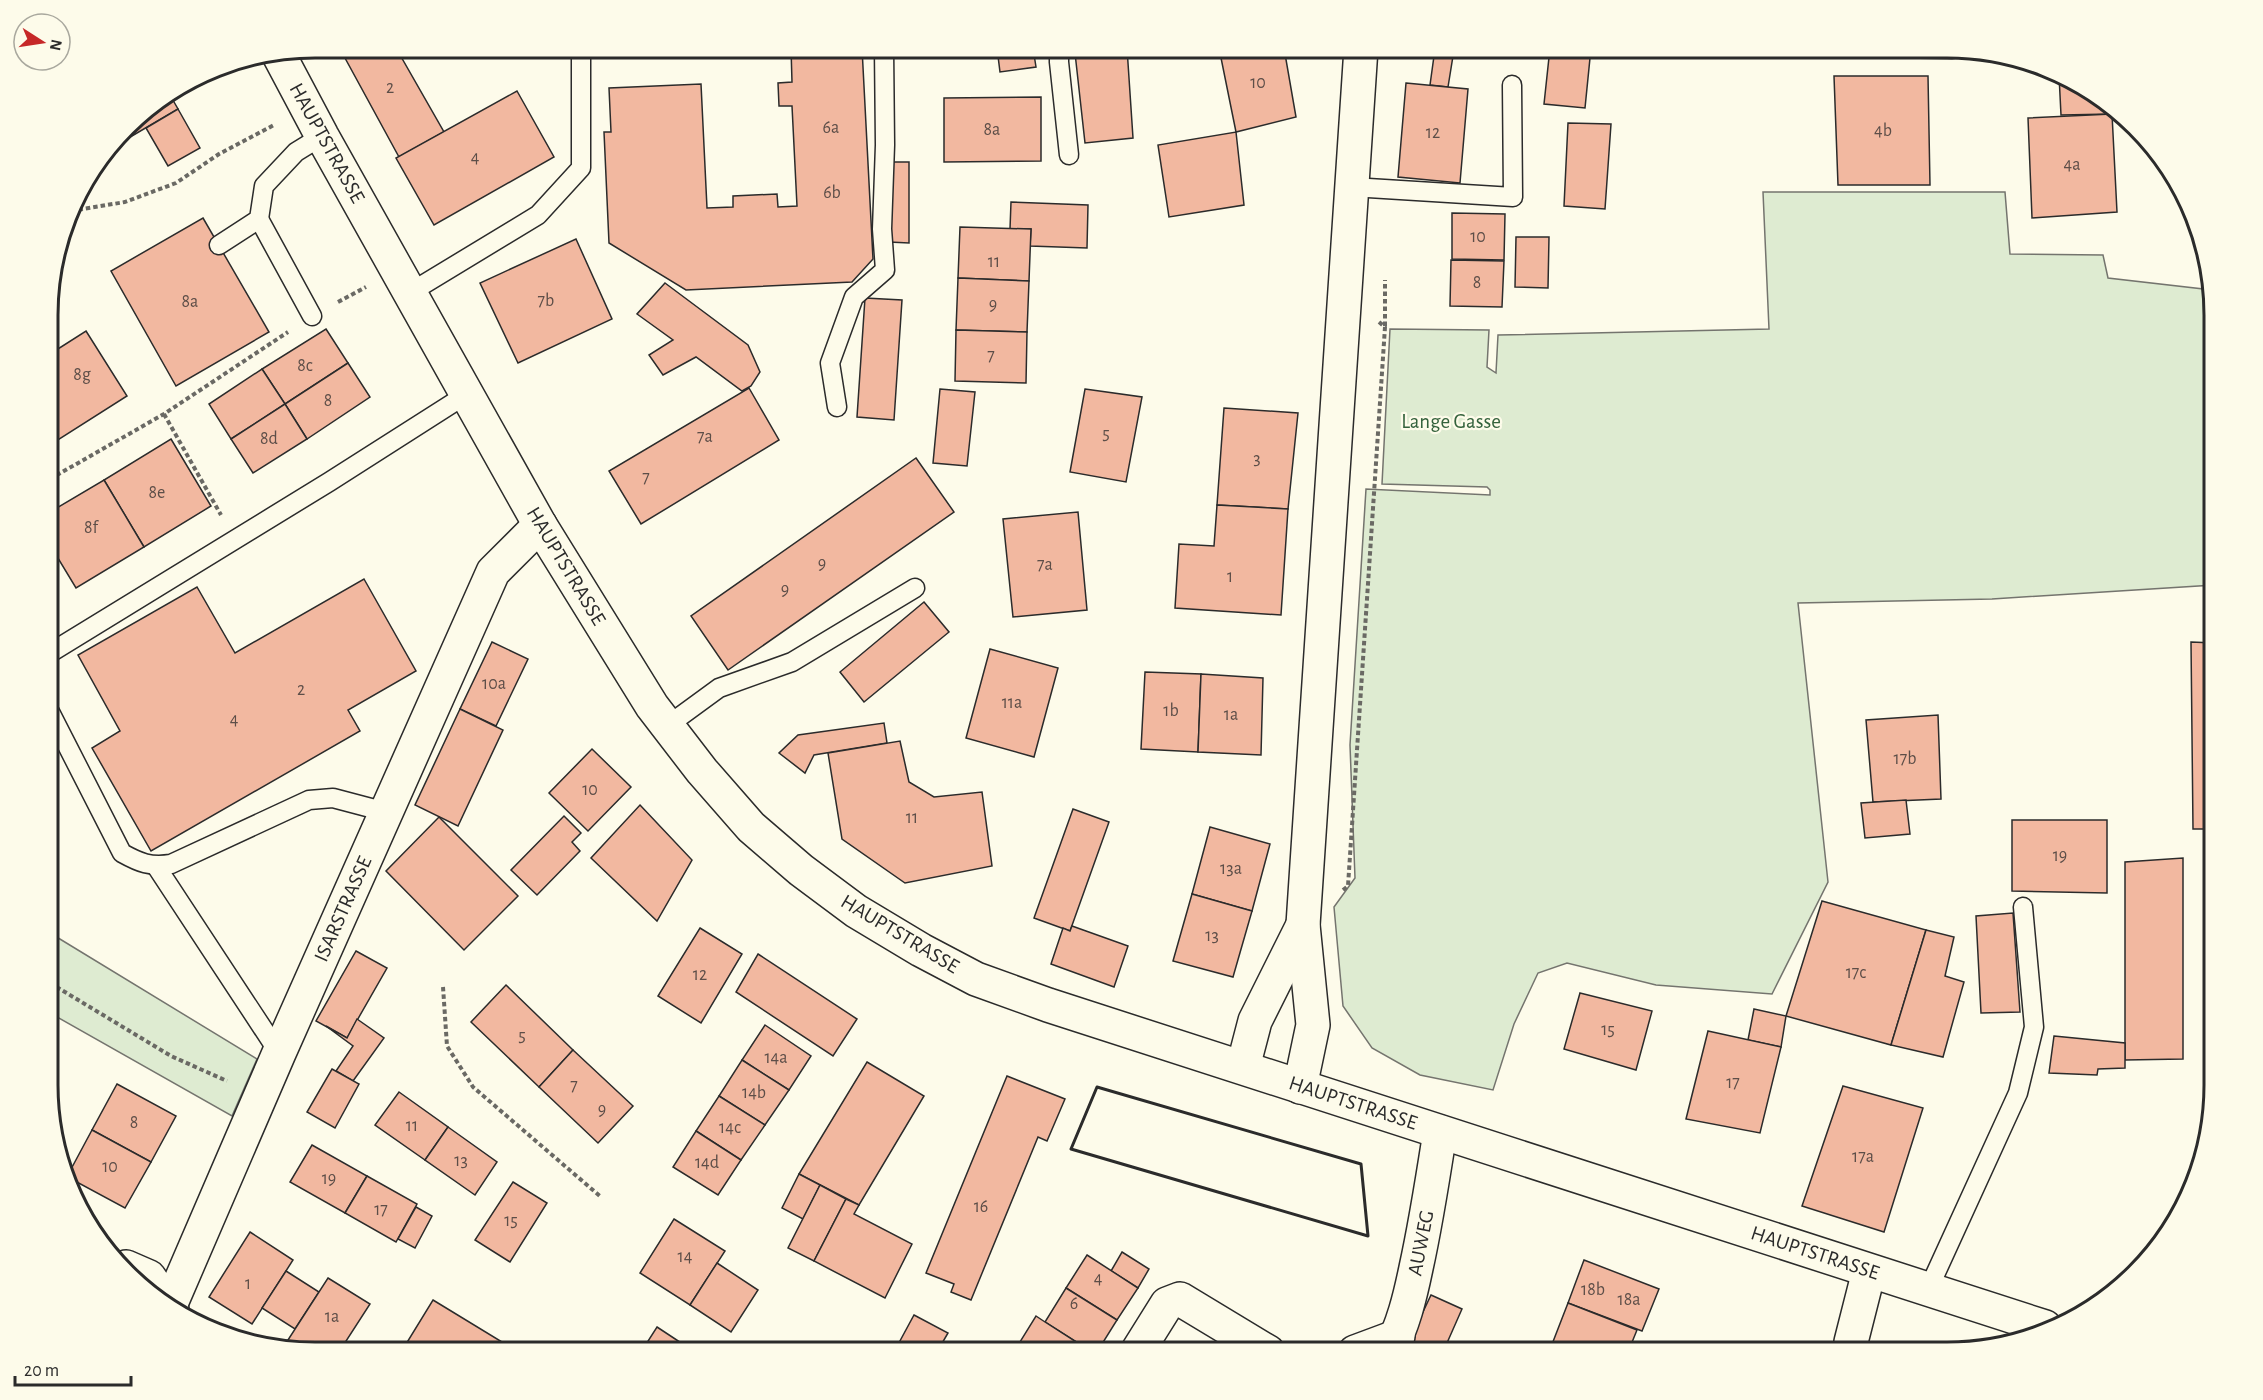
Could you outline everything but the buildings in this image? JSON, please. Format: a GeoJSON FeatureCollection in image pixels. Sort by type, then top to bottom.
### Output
{"type":"FeatureCollection","features":[{"type":"Feature","properties":{"kind":"street"},"geometry":{"type":"LineString","coordinates":[[1300,1086],[1313,1025],[1304,926],[1360,58]]}},
{"type":"Feature","properties":{"kind":"street","name":"HAUPTSTRASSE"},"geometry":{"type":"LineString","coordinates":[[282,61],[540,525],[645,696],[751,827],[801,870],[865,917],[976,979],[1048,1005],[2038,1325]]}},
{"type":"Feature","properties":{"kind":"street","name":"ISARSTRASSE"},"geometry":{"type":"LineString","coordinates":[[174,1299],[260,1096],[493,572],[540,525]]}},
{"type":"Feature","properties":{"kind":"street"},"geometry":{"type":"LineString","coordinates":[[1243,1067],[1255,1021],[1304,926]]}},
{"type":"Feature","properties":{"kind":"street","name":"AUWEG"},"geometry":{"type":"LineString","coordinates":[[1394,1342],[1412,1289],[1425,1231],[1440,1132]]}},
{"type":"Feature","properties":{"kind":"street"},"geometry":{"type":"LineString","coordinates":[[1851,1342],[1869,1271]]}},
{"type":"Feature","properties":{"kind":"street"},"geometry":{"type":"LineString","coordinates":[[142,1274],[149,1277],[154,1284]]}},
{"type":"Feature","properties":{"kind":"street"},"geometry":{"type":"LineString","coordinates":[[1143,1342],[1167,1304],[1180,1299],[1251,1342]]}},
{"type":"Feature","properties":{"kind":"lane"},"geometry":{"type":"LineString","coordinates":[[404,280],[538,215],[581,168],[581,58]]}},
{"type":"Feature","properties":{"kind":"lane"},"geometry":{"type":"LineString","coordinates":[[837,407],[830,363],[854,297],[885,270],[882,229],[885,145],[884,58]]}},
{"type":"Feature","properties":{"kind":"lane"},"geometry":{"type":"LineString","coordinates":[[1059,58],[1069,155]]}},
{"type":"Feature","properties":{"kind":"lane"},"geometry":{"type":"LineString","coordinates":[[1352,187],[1513,197],[1512,85]]}},
{"type":"Feature","properties":{"kind":"lane"},"geometry":{"type":"LineString","coordinates":[[312,316],[259,219],[264,186],[296,152],[314,122]]}},
{"type":"Feature","properties":{"kind":"lane"},"geometry":{"type":"LineString","coordinates":[[219,245],[259,219]]}},
{"type":"Feature","properties":{"kind":"lane"},"geometry":{"type":"LineString","coordinates":[[58,648],[329,482],[467,394]]}},
{"type":"Feature","properties":{"kind":"lane"},"geometry":{"type":"LineString","coordinates":[[667,726],[719,688],[792,662],[915,588]]}},
{"type":"Feature","properties":{"kind":"lane"},"geometry":{"type":"LineString","coordinates":[[58,728],[122,853],[138,862],[156,866],[171,864],[309,800],[333,798],[386,812]]}},
{"type":"Feature","properties":{"kind":"lane"},"geometry":{"type":"LineString","coordinates":[[156,866],[279,1053]]}},
{"type":"Feature","properties":{"kind":"lane"},"geometry":{"type":"LineString","coordinates":[[1928,1290],[2018,1094],[2034,1027],[2023,907]]}},
{"type":"Feature","properties":{"kind":"path"},"geometry":{"type":"LineString","coordinates":[[82,209],[125,202],[176,183],[219,154],[314,122]]}},
{"type":"Feature","properties":{"kind":"path"},"geometry":{"type":"LineString","coordinates":[[58,474],[164,414],[312,316],[404,280]]}},
{"type":"Feature","properties":{"kind":"path"},"geometry":{"type":"LineString","coordinates":[[164,414],[224,521]]}},
{"type":"Feature","properties":{"kind":"path"},"geometry":{"type":"LineString","coordinates":[[443,987],[447,1046],[473,1087],[601,1197]]}},
{"type":"Feature","properties":{"kind":"path"},"geometry":{"type":"LineString","coordinates":[[58,988],[171,1056],[260,1096]]}},
{"type":"Feature","properties":{"kind":"green space","name":"Lange Gasse"},"geometry":{"type":"Polygon","coordinates":[[[1763,192],[2005,192],[2010,254],[2103,255],[2108,278],[2203,289],[2204,586],[1992,599],[1798,603],[1828,882],[1772,994],[1656,985],[1567,963],[1538,973],[1514,1024],[1493,1090],[1420,1075],[1372,1048],[1343,1006],[1334,907],[1355,878],[1350,745],[1366,489],[1490,495],[1490,490],[1487,487],[1382,484],[1390,329],[1489,330],[1487,367],[1496,373],[1498,335],[1769,329],[1763,192]]]}},
{"type":"Feature","properties":{"kind":"green space"},"geometry":{"type":"Polygon","coordinates":[[[58,938],[257,1059],[232,1116],[58,1018],[58,938]]]}},
{"type":"Feature","properties":{"kind":"wall"},"geometry":{"type":"LineString","coordinates":[[1097,1087],[1361,1164],[1368,1236],[1071,1149],[1097,1087]]}}]}
